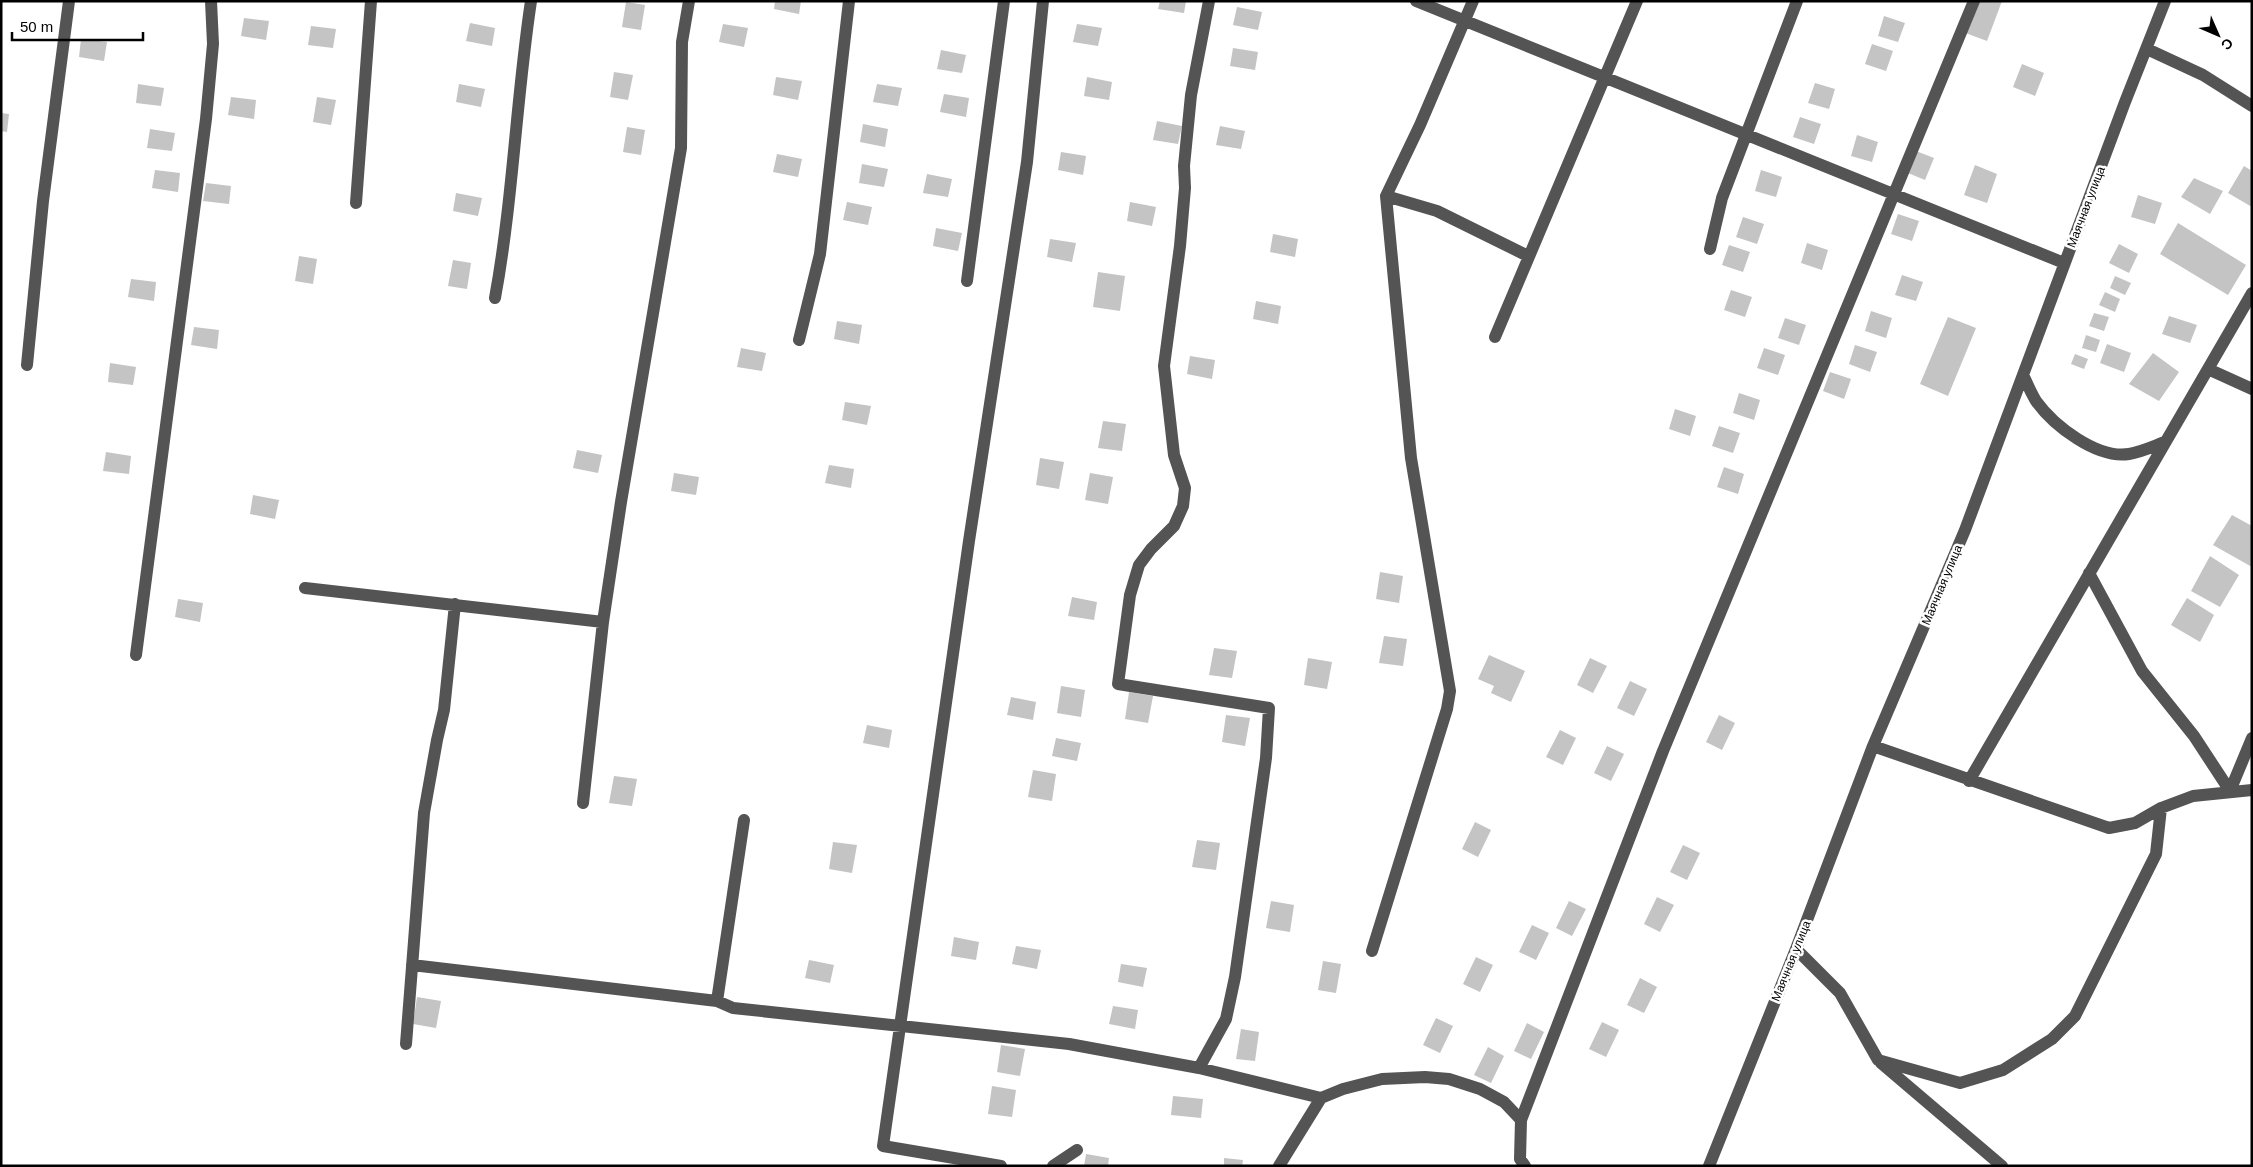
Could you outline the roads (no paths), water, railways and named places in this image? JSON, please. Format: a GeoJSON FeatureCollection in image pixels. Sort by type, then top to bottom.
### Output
{"type":"FeatureCollection","features":[{"type":"Feature","properties":{"kind":"street"},"geometry":{"type":"LineString","coordinates":[[27,365],[43,201],[69,1]]}},
{"type":"Feature","properties":{"kind":"street"},"geometry":{"type":"LineString","coordinates":[[136,655],[206,119],[213,44],[211,1]]}},
{"type":"Feature","properties":{"kind":"street"},"geometry":{"type":"LineString","coordinates":[[356,203],[371,1]]}},
{"type":"Feature","properties":{"kind":"street"},"geometry":{"type":"LineString","coordinates":[[495,298],[504,248],[521,63],[531,1]]}},
{"type":"Feature","properties":{"kind":"street"},"geometry":{"type":"LineString","coordinates":[[583,803],[603,622],[621,502],[681,148],[682,42],[689,1]]}},
{"type":"Feature","properties":{"kind":"street"},"geometry":{"type":"LineString","coordinates":[[799,340],[820,254],[849,1]]}},
{"type":"Feature","properties":{"kind":"street"},"geometry":{"type":"LineString","coordinates":[[967,282],[1004,1]]}},
{"type":"Feature","properties":{"kind":"street"},"geometry":{"type":"LineString","coordinates":[[1002,1166],[883,1146],[899,1024],[1027,162],[1043,1]]}},
{"type":"Feature","properties":{"kind":"street"},"geometry":{"type":"LineString","coordinates":[[1199,1068],[1226,1019],[1235,977],[1266,758],[1270,708],[1118,684],[1130,595],[1139,565],[1151,549],[1174,526],[1183,506],[1185,488],[1174,455],[1164,366],[1180,246],[1185,188],[1184,166],[1191,96],[1208,1]]}},
{"type":"Feature","properties":{"kind":"street"},"geometry":{"type":"LineString","coordinates":[[1416,1],[2064,263]]}},
{"type":"Feature","properties":{"kind":"street"},"geometry":{"type":"LineString","coordinates":[[1372,951],[1447,709],[1450,691],[1411,458],[1386,196],[1420,125],[1473,1]]}},
{"type":"Feature","properties":{"kind":"street"},"geometry":{"type":"LineString","coordinates":[[1495,337],[1637,1]]}},
{"type":"Feature","properties":{"kind":"street"},"geometry":{"type":"LineString","coordinates":[[1710,249],[1722,198],[1797,1]]}},
{"type":"Feature","properties":{"kind":"street"},"geometry":{"type":"LineString","coordinates":[[1525,1166],[1520,1159],[1521,1120],[1663,751],[1974,1]]}},
{"type":"Feature","properties":{"kind":"street","name":"Маячная улица"},"geometry":{"type":"LineString","coordinates":[[1709,1166],[1796,949],[1873,746],[1965,530],[2024,377],[2064,263],[2165,1]]}},
{"type":"Feature","properties":{"kind":"street"},"geometry":{"type":"LineString","coordinates":[[2147,50],[2203,75],[2252,106]]}},
{"type":"Feature","properties":{"kind":"street"},"geometry":{"type":"LineString","coordinates":[[1386,196],[1438,212],[1528,256]]}},
{"type":"Feature","properties":{"kind":"street"},"geometry":{"type":"LineString","coordinates":[[1969,781],[2252,293]]}},
{"type":"Feature","properties":{"kind":"street"},"geometry":{"type":"LineString","coordinates":[[2208,369],[2252,389]]}},
{"type":"Feature","properties":{"kind":"street"},"geometry":{"type":"LineString","coordinates":[[2024,377],[2037,401],[2052,417],[2076,438],[2103,453],[2128,454],[2165,442]]}},
{"type":"Feature","properties":{"kind":"street"},"geometry":{"type":"LineString","coordinates":[[2089,572],[2142,672],[2194,736],[2230,791]]}},
{"type":"Feature","properties":{"kind":"street"},"geometry":{"type":"LineString","coordinates":[[305,588],[603,622]]}},
{"type":"Feature","properties":{"kind":"street"},"geometry":{"type":"LineString","coordinates":[[406,1044],[424,813],[444,710],[455,604]]}},
{"type":"Feature","properties":{"kind":"street"},"geometry":{"type":"LineString","coordinates":[[2230,791],[2252,738]]}},
{"type":"Feature","properties":{"kind":"street"},"geometry":{"type":"LineString","coordinates":[[1873,746],[1969,781],[2109,828],[2135,823],[2161,808],[2193,796],[2252,790]]}},
{"type":"Feature","properties":{"kind":"street"},"geometry":{"type":"LineString","coordinates":[[1878,1060],[1960,1083],[2003,1070],[2052,1039],[2076,1016],[2156,854],[2161,808]]}},
{"type":"Feature","properties":{"kind":"street"},"geometry":{"type":"LineString","coordinates":[[717,1001],[744,820]]}},
{"type":"Feature","properties":{"kind":"street"},"geometry":{"type":"LineString","coordinates":[[1796,949],[1840,993],[1878,1060],[2002,1166]]}},
{"type":"Feature","properties":{"kind":"street"},"geometry":{"type":"LineString","coordinates":[[412,965],[717,1001],[733,1008],[899,1024],[1069,1044],[1199,1068],[1321,1098],[1382,1079],[1425,1077],[1449,1079],[1480,1089],[1504,1102],[1521,1120]]}},
{"type":"Feature","properties":{"kind":"street"},"geometry":{"type":"LineString","coordinates":[[1279,1166],[1321,1098]]}},
{"type":"Feature","properties":{"kind":"street"},"geometry":{"type":"LineString","coordinates":[[1053,1166],[1077,1150]]}}]}
